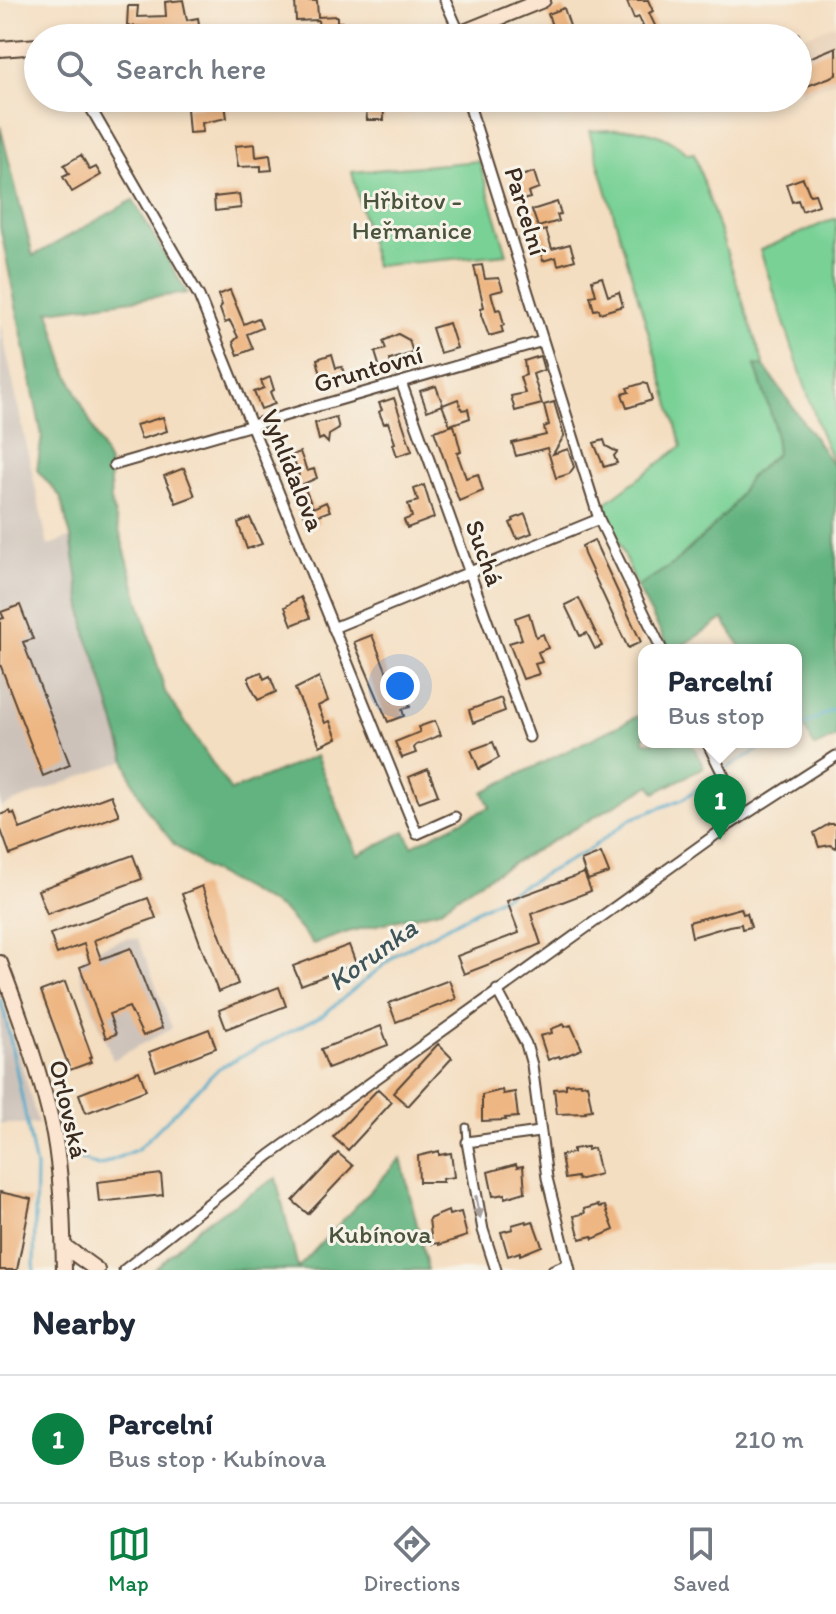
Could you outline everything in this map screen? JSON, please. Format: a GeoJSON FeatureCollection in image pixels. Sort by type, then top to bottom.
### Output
{"type":"FeatureCollection","features":[{"type":"Feature","properties":{"kind":"main road"},"geometry":{"type":"LineString","coordinates":[[484,24],[543,0]]}},
{"type":"Feature","properties":{"kind":"main road"},"geometry":{"type":"LineString","coordinates":[[0,49],[24,47]]}},
{"type":"Feature","properties":{"kind":"main road","name":"Orlovská"},"geometry":{"type":"LineString","coordinates":[[0,963],[49,1114],[59,1169],[64,1270]]}},
{"type":"Feature","properties":{"kind":"main road"},"geometry":{"type":"LineString","coordinates":[[64,1246],[97,1270]]}},
{"type":"Feature","properties":{"kind":"street"},"geometry":{"type":"LineString","coordinates":[[445,0],[452,24]]}},
{"type":"Feature","properties":{"kind":"street","name":"Vyhlídalova"},"geometry":{"type":"LineString","coordinates":[[93,112],[199,296],[417,834],[455,817]]}},
{"type":"Feature","properties":{"kind":"street","name":"Parcelní"},"geometry":{"type":"LineString","coordinates":[[471,112],[599,519],[659,644]]}},
{"type":"Feature","properties":{"kind":"street","name":"Gruntovní"},"geometry":{"type":"LineString","coordinates":[[114,465],[543,341]]}},
{"type":"Feature","properties":{"kind":"street","name":"Suchá"},"geometry":{"type":"LineString","coordinates":[[401,382],[529,737]]}},
{"type":"Feature","properties":{"kind":"street"},"geometry":{"type":"LineString","coordinates":[[333,628],[599,519]]}},
{"type":"Feature","properties":{"kind":"street"},"geometry":{"type":"LineString","coordinates":[[710,748],[743,815]]}},
{"type":"Feature","properties":{"kind":"street"},"geometry":{"type":"LineString","coordinates":[[124,1270],[240,1177],[497,990],[743,815],[836,756]]}},
{"type":"Feature","properties":{"kind":"street"},"geometry":{"type":"LineString","coordinates":[[497,990],[526,1044],[532,1065],[547,1178],[569,1267],[553,1270]]}},
{"type":"Feature","properties":{"kind":"street"},"geometry":{"type":"LineString","coordinates":[[496,1270],[483,1230],[467,1142],[539,1132]]}},
{"type":"Feature","properties":{"kind":"lane"},"geometry":{"type":"LineString","coordinates":[[466,1127],[467,1142]]}},
{"type":"Feature","properties":{"kind":"shaded area"},"geometry":{"type":"Polygon","coordinates":[[[836,24],[836,81],[812,90],[812,33],[836,24]]]}},
{"type":"Feature","properties":{"kind":"shaded area"},"geometry":{"type":"Polygon","coordinates":[[[0,322],[48,546],[71,537],[87,639],[96,659],[126,760],[0,807],[0,322]]]}},
{"type":"Feature","properties":{"kind":"shaded area"},"geometry":{"type":"Polygon","coordinates":[[[127,938],[138,939],[172,1028],[113,1060],[79,972],[82,960],[91,951],[127,938]]]}},
{"type":"Feature","properties":{"kind":"shaded area"},"geometry":{"type":"Polygon","coordinates":[[[0,1001],[19,1055],[38,1124],[0,1124],[0,1001]]]}},
{"type":"Feature","properties":{"kind":"green space"},"geometry":{"type":"Polygon","coordinates":[[[0,126],[33,256],[133,200],[187,293],[49,311],[66,369],[109,464],[111,502],[165,692],[231,791],[316,756],[358,855],[405,831],[412,846],[490,807],[483,792],[638,716],[638,748],[694,748],[704,767],[655,793],[651,785],[471,887],[439,910],[348,932],[313,944],[283,910],[206,868],[174,844],[147,810],[131,778],[87,638],[71,537],[60,496],[37,470],[42,436],[0,226],[0,126]]]}},
{"type":"Feature","properties":{"kind":"green space"},"geometry":{"type":"Polygon","coordinates":[[[634,129],[663,137],[688,154],[694,153],[764,366],[755,366],[774,423],[777,453],[749,478],[731,508],[712,528],[672,565],[637,587],[604,504],[682,446],[589,131],[634,129]]]}},
{"type":"Feature","properties":{"kind":"green space","name":"Hřbitov - Heřmanice"},"geometry":{"type":"Polygon","coordinates":[[[479,161],[507,254],[375,266],[352,172],[479,161]]]}},
{"type":"Feature","properties":{"kind":"green space"},"geometry":{"type":"Polygon","coordinates":[[[836,218],[836,469],[820,431],[760,250],[836,218]]]}},
{"type":"Feature","properties":{"kind":"green space"},"geometry":{"type":"Polygon","coordinates":[[[755,365],[764,366],[836,469],[836,737],[815,747],[802,724],[802,644],[739,644],[723,619],[685,644],[667,644],[637,587],[672,565],[712,528],[731,508],[749,478],[777,453],[774,423],[755,365]]]}},
{"type":"Feature","properties":{"kind":"green space","name":"Kubínova"},"geometry":{"type":"Polygon","coordinates":[[[401,1158],[428,1270],[154,1270],[200,1226],[276,1178],[298,1268],[401,1158]]]}},
{"type":"Feature","properties":{"kind":"building"},"geometry":{"type":"Polygon","coordinates":[[[183,0],[187,20],[198,18],[199,24],[127,24],[128,6],[138,6],[137,17],[166,16],[165,2],[183,0]]]}},
{"type":"Feature","properties":{"kind":"building"},"geometry":{"type":"Polygon","coordinates":[[[295,0],[317,1],[318,17],[337,16],[337,22],[342,24],[318,24],[318,20],[296,21],[295,0]]]}},
{"type":"Feature","properties":{"kind":"building"},"geometry":{"type":"Polygon","coordinates":[[[648,0],[654,24],[642,24],[639,17],[634,19],[627,2],[648,0]]]}},
{"type":"Feature","properties":{"kind":"building"},"geometry":{"type":"Polygon","coordinates":[[[564,8],[569,24],[551,24],[548,14],[564,8]]]}},
{"type":"Feature","properties":{"kind":"building"},"geometry":{"type":"Polygon","coordinates":[[[836,47],[836,75],[812,84],[812,57],[836,47]]]}},
{"type":"Feature","properties":{"kind":"building"},"geometry":{"type":"Polygon","coordinates":[[[187,112],[226,112],[227,118],[202,123],[203,132],[189,133],[187,112]]]}},
{"type":"Feature","properties":{"kind":"building"},"geometry":{"type":"Polygon","coordinates":[[[366,112],[384,112],[384,120],[367,120],[366,112]]]}},
{"type":"Feature","properties":{"kind":"building"},"geometry":{"type":"Polygon","coordinates":[[[255,144],[256,157],[270,155],[272,170],[261,171],[261,166],[238,167],[235,146],[255,144]]]}},
{"type":"Feature","properties":{"kind":"building"},"geometry":{"type":"Polygon","coordinates":[[[81,155],[90,170],[96,167],[101,175],[72,192],[63,177],[69,174],[64,165],[81,155]]]}},
{"type":"Feature","properties":{"kind":"building"},"geometry":{"type":"Polygon","coordinates":[[[534,172],[539,188],[528,192],[530,198],[518,201],[511,179],[534,172]]]}},
{"type":"Feature","properties":{"kind":"building"},"geometry":{"type":"Polygon","coordinates":[[[803,178],[810,195],[815,194],[819,205],[802,211],[798,200],[792,202],[786,184],[803,178]]]}},
{"type":"Feature","properties":{"kind":"building"},"geometry":{"type":"Polygon","coordinates":[[[239,194],[241,208],[215,211],[214,197],[239,194]]]}},
{"type":"Feature","properties":{"kind":"building"},"geometry":{"type":"Polygon","coordinates":[[[557,202],[561,214],[557,215],[559,221],[538,227],[532,210],[557,202]]]}},
{"type":"Feature","properties":{"kind":"building"},"geometry":{"type":"Polygon","coordinates":[[[546,230],[552,249],[570,244],[575,260],[558,265],[556,257],[543,261],[538,244],[534,244],[531,235],[546,230]]]}},
{"type":"Feature","properties":{"kind":"building"},"geometry":{"type":"Polygon","coordinates":[[[482,265],[485,279],[499,278],[503,290],[491,293],[496,310],[500,309],[503,332],[489,336],[481,315],[481,308],[484,307],[474,266],[482,265]]]}},
{"type":"Feature","properties":{"kind":"building"},"geometry":{"type":"Polygon","coordinates":[[[602,277],[608,296],[619,292],[623,306],[600,313],[599,309],[594,310],[590,296],[596,295],[592,280],[602,277]]]}},
{"type":"Feature","properties":{"kind":"building"},"geometry":{"type":"Polygon","coordinates":[[[230,290],[244,324],[258,318],[262,328],[247,334],[253,349],[238,355],[233,342],[238,337],[230,321],[225,323],[218,295],[230,290]]]}},
{"type":"Feature","properties":{"kind":"building"},"geometry":{"type":"Polygon","coordinates":[[[449,323],[457,348],[440,353],[432,328],[449,323]]]}},
{"type":"Feature","properties":{"kind":"building"},"geometry":{"type":"Polygon","coordinates":[[[398,334],[409,340],[413,353],[390,360],[391,365],[380,368],[375,352],[386,349],[383,341],[398,334]]]}},
{"type":"Feature","properties":{"kind":"building"},"geometry":{"type":"Polygon","coordinates":[[[332,354],[336,368],[342,367],[345,377],[323,383],[317,359],[332,354]]]}},
{"type":"Feature","properties":{"kind":"building"},"geometry":{"type":"Polygon","coordinates":[[[540,356],[544,370],[533,374],[542,404],[515,411],[511,396],[525,393],[520,377],[526,375],[524,361],[540,356]]]}},
{"type":"Feature","properties":{"kind":"building"},"geometry":{"type":"Polygon","coordinates":[[[270,377],[274,390],[270,392],[275,404],[261,409],[254,392],[264,388],[261,381],[270,377]]]}},
{"type":"Feature","properties":{"kind":"building"},"geometry":{"type":"Polygon","coordinates":[[[647,384],[652,400],[627,408],[622,394],[629,392],[627,388],[647,384]]]}},
{"type":"Feature","properties":{"kind":"building"},"geometry":{"type":"Polygon","coordinates":[[[436,386],[443,405],[458,399],[462,410],[468,409],[470,418],[450,425],[442,405],[427,411],[420,391],[436,386]]]}},
{"type":"Feature","properties":{"kind":"building"},"geometry":{"type":"Polygon","coordinates":[[[394,398],[412,451],[397,456],[388,422],[384,424],[379,412],[382,410],[379,403],[394,398]]]}},
{"type":"Feature","properties":{"kind":"building"},"geometry":{"type":"Polygon","coordinates":[[[554,402],[564,436],[553,454],[568,449],[574,467],[569,474],[556,478],[547,448],[516,456],[512,443],[546,435],[544,427],[549,425],[544,405],[554,402]]]}},
{"type":"Feature","properties":{"kind":"building"},"geometry":{"type":"Polygon","coordinates":[[[163,417],[167,431],[141,439],[136,425],[163,417]]]}},
{"type":"Feature","properties":{"kind":"building"},"geometry":{"type":"Polygon","coordinates":[[[336,417],[339,429],[329,435],[328,443],[323,438],[319,440],[315,423],[336,417]]]}},
{"type":"Feature","properties":{"kind":"building"},"geometry":{"type":"Polygon","coordinates":[[[454,425],[461,452],[457,453],[466,478],[478,474],[483,491],[459,501],[434,431],[454,425]]]}},
{"type":"Feature","properties":{"kind":"building"},"geometry":{"type":"Polygon","coordinates":[[[604,440],[606,446],[617,452],[614,456],[617,463],[604,467],[594,443],[604,440]]]}},
{"type":"Feature","properties":{"kind":"building"},"geometry":{"type":"Polygon","coordinates":[[[300,452],[307,471],[314,469],[317,478],[303,484],[313,508],[326,502],[330,511],[316,516],[319,522],[309,526],[290,479],[299,475],[292,455],[300,452]]]}},
{"type":"Feature","properties":{"kind":"building"},"geometry":{"type":"Polygon","coordinates":[[[184,468],[195,496],[176,503],[164,476],[184,468]]]}},
{"type":"Feature","properties":{"kind":"building"},"geometry":{"type":"Polygon","coordinates":[[[424,485],[434,518],[407,528],[404,520],[412,517],[408,504],[418,501],[414,489],[424,485]]]}},
{"type":"Feature","properties":{"kind":"building"},"geometry":{"type":"Polygon","coordinates":[[[525,514],[532,533],[517,539],[510,523],[525,514]]]}},
{"type":"Feature","properties":{"kind":"building"},"geometry":{"type":"Polygon","coordinates":[[[250,518],[262,544],[247,549],[238,523],[250,518]]]}},
{"type":"Feature","properties":{"kind":"building"},"geometry":{"type":"Polygon","coordinates":[[[594,540],[641,642],[628,648],[584,554],[582,546],[594,540]]]}},
{"type":"Feature","properties":{"kind":"building"},"geometry":{"type":"Polygon","coordinates":[[[301,597],[310,618],[292,625],[285,607],[301,597]]]}},
{"type":"Feature","properties":{"kind":"building"},"geometry":{"type":"Polygon","coordinates":[[[579,598],[602,646],[595,649],[587,633],[580,636],[565,605],[579,598]]]}},
{"type":"Feature","properties":{"kind":"building"},"geometry":{"type":"Polygon","coordinates":[[[20,605],[33,639],[23,642],[70,765],[43,776],[0,664],[0,619],[4,618],[1,612],[20,605]]]}},
{"type":"Feature","properties":{"kind":"building"},"geometry":{"type":"Polygon","coordinates":[[[529,613],[536,637],[543,634],[548,648],[538,652],[542,662],[535,664],[539,674],[523,679],[509,643],[522,639],[515,618],[529,613]]]}},
{"type":"Feature","properties":{"kind":"building"},"geometry":{"type":"Polygon","coordinates":[[[372,635],[389,678],[390,682],[386,684],[393,701],[408,697],[410,707],[402,709],[404,716],[388,722],[354,642],[372,635]]]}},
{"type":"Feature","properties":{"kind":"building"},"geometry":{"type":"Polygon","coordinates":[[[261,672],[264,679],[270,676],[276,692],[258,700],[249,677],[261,672]]]}},
{"type":"Feature","properties":{"kind":"building"},"geometry":{"type":"Polygon","coordinates":[[[319,677],[328,701],[318,706],[325,723],[330,721],[337,738],[320,746],[295,689],[319,677]]]}},
{"type":"Feature","properties":{"kind":"building"},"geometry":{"type":"Polygon","coordinates":[[[501,698],[505,711],[473,723],[469,710],[501,698]]]}},
{"type":"Feature","properties":{"kind":"building"},"geometry":{"type":"Polygon","coordinates":[[[435,721],[441,735],[416,745],[416,753],[402,758],[395,742],[420,732],[418,727],[435,721]]]}},
{"type":"Feature","properties":{"kind":"building"},"geometry":{"type":"Polygon","coordinates":[[[493,742],[499,758],[479,769],[471,750],[493,742]]]}},
{"type":"Feature","properties":{"kind":"building"},"geometry":{"type":"Polygon","coordinates":[[[428,769],[438,795],[419,802],[409,777],[428,769]]]}},
{"type":"Feature","properties":{"kind":"building"},"geometry":{"type":"Polygon","coordinates":[[[111,795],[119,815],[10,855],[0,827],[0,815],[10,811],[14,813],[20,829],[111,795]]]}},
{"type":"Feature","properties":{"kind":"building"},"geometry":{"type":"Polygon","coordinates":[[[829,824],[836,824],[836,848],[830,845],[819,847],[814,833],[829,824]]]}},
{"type":"Feature","properties":{"kind":"building"},"geometry":{"type":"Polygon","coordinates":[[[601,853],[609,873],[588,880],[581,861],[601,853]]]}},
{"type":"Feature","properties":{"kind":"building"},"geometry":{"type":"Polygon","coordinates":[[[133,855],[142,879],[47,914],[38,890],[133,855]]]}},
{"type":"Feature","properties":{"kind":"building"},"geometry":{"type":"Polygon","coordinates":[[[584,873],[591,891],[531,914],[541,944],[464,974],[457,956],[519,933],[507,901],[584,873]]]}},
{"type":"Feature","properties":{"kind":"building"},"geometry":{"type":"Polygon","coordinates":[[[202,886],[238,984],[218,992],[182,894],[202,886]]]}},
{"type":"Feature","properties":{"kind":"building"},"geometry":{"type":"Polygon","coordinates":[[[148,898],[156,918],[94,940],[101,959],[131,948],[162,1028],[143,1036],[129,1007],[109,1014],[116,1034],[106,1038],[80,967],[90,963],[84,944],[57,954],[50,934],[148,898]]]}},
{"type":"Feature","properties":{"kind":"building"},"geometry":{"type":"Polygon","coordinates":[[[741,908],[743,914],[747,913],[751,927],[742,929],[741,924],[729,926],[692,937],[689,922],[741,908]]]}},
{"type":"Feature","properties":{"kind":"building"},"geometry":{"type":"Polygon","coordinates":[[[349,945],[356,964],[301,985],[293,966],[349,945]]]}},
{"type":"Feature","properties":{"kind":"building"},"geometry":{"type":"Polygon","coordinates":[[[449,980],[456,999],[396,1022],[389,1003],[449,980]]]}},
{"type":"Feature","properties":{"kind":"building"},"geometry":{"type":"Polygon","coordinates":[[[65,982],[92,1057],[89,1058],[91,1062],[70,1070],[41,991],[65,982]]]}},
{"type":"Feature","properties":{"kind":"building"},"geometry":{"type":"Polygon","coordinates":[[[279,987],[286,1006],[226,1029],[219,1010],[279,987]]]}},
{"type":"Feature","properties":{"kind":"building"},"geometry":{"type":"Polygon","coordinates":[[[564,1024],[565,1027],[571,1025],[582,1049],[548,1060],[540,1036],[552,1033],[551,1029],[564,1024]]]}},
{"type":"Feature","properties":{"kind":"building"},"geometry":{"type":"Polygon","coordinates":[[[381,1026],[388,1045],[328,1068],[321,1049],[381,1026]]]}},
{"type":"Feature","properties":{"kind":"building"},"geometry":{"type":"Polygon","coordinates":[[[209,1029],[216,1048],[156,1071],[149,1052],[209,1029]]]}},
{"type":"Feature","properties":{"kind":"building"},"geometry":{"type":"Polygon","coordinates":[[[438,1044],[452,1058],[408,1106],[393,1093],[438,1044]]]}},
{"type":"Feature","properties":{"kind":"building"},"geometry":{"type":"Polygon","coordinates":[[[139,1071],[146,1090],[86,1113],[79,1094],[139,1071]]]}},
{"type":"Feature","properties":{"kind":"building"},"geometry":{"type":"Polygon","coordinates":[[[587,1084],[592,1110],[557,1114],[554,1089],[587,1084]]]}},
{"type":"Feature","properties":{"kind":"building"},"geometry":{"type":"Polygon","coordinates":[[[378,1089],[392,1102],[348,1150],[333,1137],[378,1089]]]}},
{"type":"Feature","properties":{"kind":"building"},"geometry":{"type":"Polygon","coordinates":[[[502,1090],[503,1094],[515,1092],[518,1117],[482,1121],[482,1095],[502,1090]]]}},
{"type":"Feature","properties":{"kind":"building"},"geometry":{"type":"Polygon","coordinates":[[[587,1147],[587,1150],[594,1148],[600,1174],[578,1180],[577,1177],[565,1179],[561,1155],[587,1147]]]}},
{"type":"Feature","properties":{"kind":"building"},"geometry":{"type":"Polygon","coordinates":[[[439,1151],[439,1155],[451,1153],[454,1177],[442,1179],[443,1182],[419,1182],[418,1156],[439,1151]]]}},
{"type":"Feature","properties":{"kind":"building"},"geometry":{"type":"Polygon","coordinates":[[[338,1153],[353,1166],[308,1214],[293,1201],[338,1153]]]}},
{"type":"Feature","properties":{"kind":"building"},"geometry":{"type":"Polygon","coordinates":[[[516,1164],[517,1167],[523,1166],[525,1192],[505,1198],[505,1194],[493,1196],[488,1172],[516,1164]]]}},
{"type":"Feature","properties":{"kind":"building"},"geometry":{"type":"Polygon","coordinates":[[[161,1174],[163,1195],[99,1202],[97,1182],[161,1174]]]}},
{"type":"Feature","properties":{"kind":"building"},"geometry":{"type":"Polygon","coordinates":[[[0,1192],[31,1199],[17,1270],[0,1270],[0,1192]]]}},
{"type":"Feature","properties":{"kind":"building"},"geometry":{"type":"Polygon","coordinates":[[[598,1205],[605,1206],[614,1230],[593,1239],[592,1236],[580,1239],[574,1216],[598,1205]]]}},
{"type":"Feature","properties":{"kind":"building"},"geometry":{"type":"Polygon","coordinates":[[[448,1211],[449,1215],[461,1212],[467,1236],[439,1245],[432,1244],[429,1219],[448,1211]]]}},
{"type":"Feature","properties":{"kind":"building"},"geometry":{"type":"Polygon","coordinates":[[[533,1221],[542,1246],[520,1255],[520,1252],[508,1256],[501,1232],[533,1221]]]}},
{"type":"Feature","properties":{"kind":"waterway","name":"Korunka"},"geometry":{"type":"LineString","coordinates":[[802,726],[836,708]]}},
{"type":"Feature","properties":{"kind":"waterway","name":"Korunka"},"geometry":{"type":"LineString","coordinates":[[727,768],[762,748]]}},
{"type":"Feature","properties":{"kind":"waterway","name":"Korunka"},"geometry":{"type":"LineString","coordinates":[[64,1152],[98,1166],[138,1149],[219,1068],[323,1015],[398,953],[587,851],[631,819],[683,799],[716,775]]}},
{"type":"Feature","properties":{"kind":"waterway","name":"Korunka"},"geometry":{"type":"LineString","coordinates":[[0,999],[36,1168],[34,1270]]}},
{"type":"Feature","properties":{"kind":"place","name":"Parcelní"},"geometry":{"type":"Point","coordinates":[720,840]}}]}
